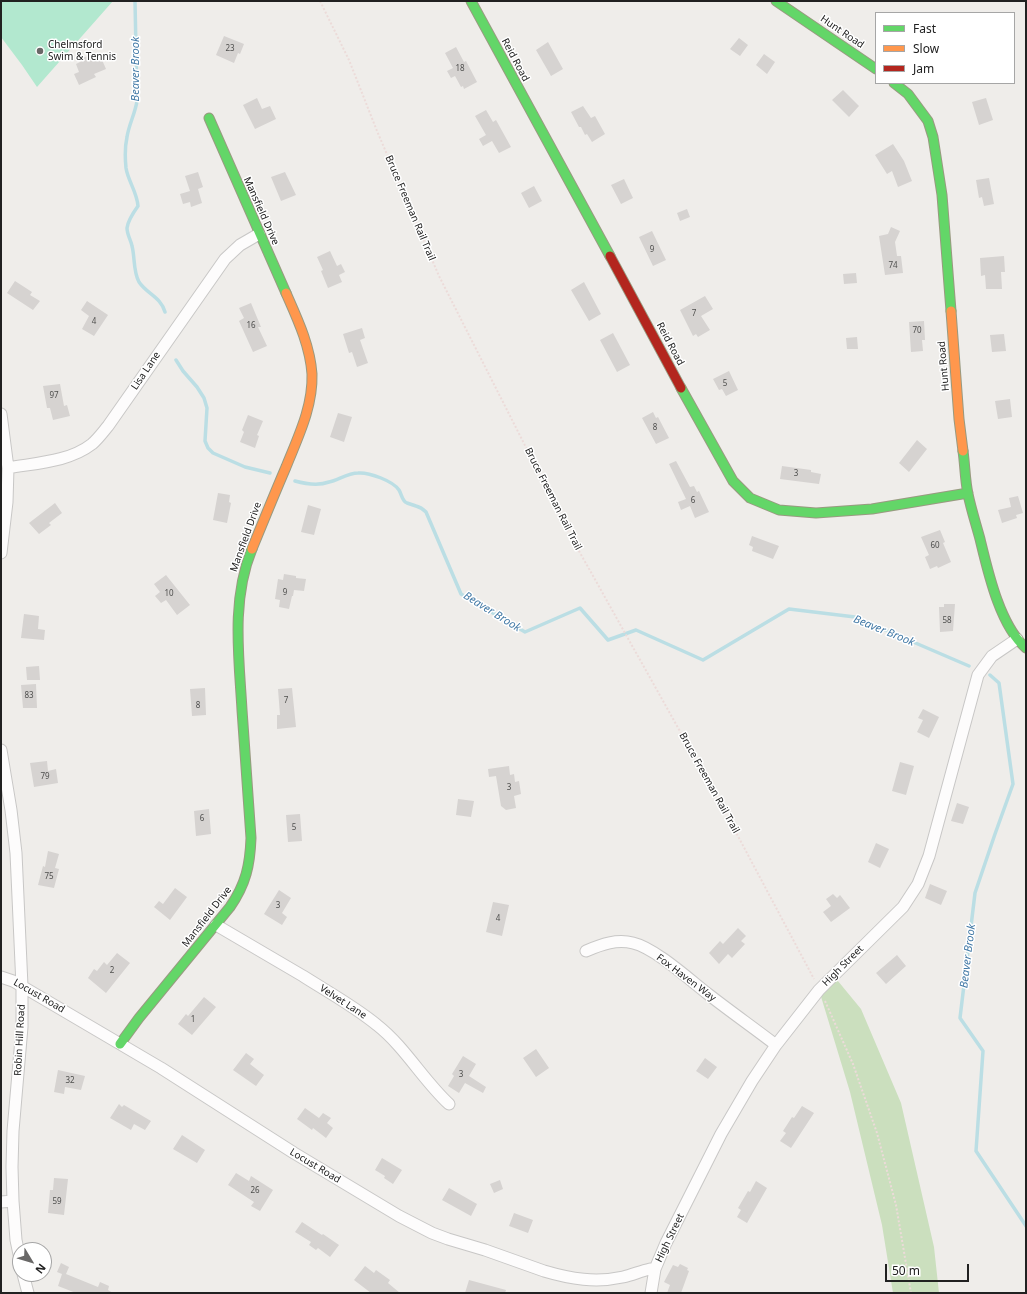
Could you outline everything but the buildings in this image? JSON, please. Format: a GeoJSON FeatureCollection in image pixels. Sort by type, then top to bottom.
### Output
{"type":"FeatureCollection","features":[{"type":"Feature","properties":{"kind":"street","name":"Reid Road"},"geometry":{"type":"LineString","coordinates":[[471,1],[709,440],[733,481],[750,498],[779,510],[816,513],[872,509],[968,492]]}},
{"type":"Feature","properties":{"kind":"street","name":"Hunt Road"},"geometry":{"type":"LineString","coordinates":[[776,1],[875,68]]}},
{"type":"Feature","properties":{"kind":"street","name":"Hunt Road"},"geometry":{"type":"LineString","coordinates":[[895,84],[908,94],[928,121],[934,144],[942,195],[959,419],[968,492],[998,602],[1010,628],[1017,639],[1026,648]]}},
{"type":"Feature","properties":{"kind":"street","name":"Mansfield Drive"},"geometry":{"type":"LineString","coordinates":[[120,1044],[139,1018],[216,925],[243,888],[250,863],[250,831],[238,642],[241,588],[244,572],[260,527],[305,420],[310,404],[312,387],[311,358],[305,338],[295,312],[259,234],[209,118]]}},
{"type":"Feature","properties":{"kind":"street","name":"Lisa Lane"},"geometry":{"type":"LineString","coordinates":[[8,468],[54,460],[80,451],[91,445],[108,426],[225,259],[240,245],[259,234]]}},
{"type":"Feature","properties":{"kind":"street"},"geometry":{"type":"LineString","coordinates":[[1,414],[8,468],[6,520],[1,553]]}},
{"type":"Feature","properties":{"kind":"street","name":"High Street"},"geometry":{"type":"LineString","coordinates":[[650,1293],[655,1269],[666,1243],[741,1099],[776,1045],[819,990],[903,908],[918,884],[929,856],[978,675],[992,656],[1017,639]]}},
{"type":"Feature","properties":{"kind":"street","name":"Robin Hill Road"},"geometry":{"type":"LineString","coordinates":[[1,750],[11,810],[16,853],[22,986],[22,1027],[12,1150],[13,1201],[16,1242]]}},
{"type":"Feature","properties":{"kind":"street","name":"Velvet Lane"},"geometry":{"type":"LineString","coordinates":[[216,925],[345,1002],[378,1025],[449,1104]]}},
{"type":"Feature","properties":{"kind":"street","name":"Fox Haven Way"},"geometry":{"type":"LineString","coordinates":[[586,951],[602,944],[619,941],[634,943],[643,947],[672,966],[776,1045]]}},
{"type":"Feature","properties":{"kind":"street","name":"Locust Road"},"geometry":{"type":"LineString","coordinates":[[1,977],[22,986],[120,1044],[284,1147],[382,1206],[432,1233],[544,1271],[587,1280],[612,1280],[650,1269],[655,1269]]}},
{"type":"Feature","properties":{"kind":"street"},"geometry":{"type":"LineString","coordinates":[[1,1202],[13,1201]]}},
{"type":"Feature","properties":{"kind":"street"},"geometry":{"type":"LineString","coordinates":[[25,1282],[28,1293]]}},
{"type":"Feature","properties":{"kind":"path","name":"Bruce Freeman Rail Trail"},"geometry":{"type":"LineString","coordinates":[[320,1],[349,60],[377,131],[439,276],[574,542],[723,808],[815,982]]}},
{"type":"Feature","properties":{"kind":"path"},"geometry":{"type":"LineString","coordinates":[[823,998],[853,1064],[877,1133],[896,1205],[911,1293]]}},
{"type":"Feature","properties":{"kind":"green space","name":"Chelmsford Swim & Tennis"},"geometry":{"type":"Polygon","coordinates":[[[1,1],[113,1],[37,87],[1,37],[1,1]]]}},
{"type":"Feature","properties":{"kind":"green space"},"geometry":{"type":"Polygon","coordinates":[[[833,975],[861,1009],[901,1103],[934,1247],[939,1293],[893,1293],[882,1225],[850,1092],[819,990],[833,975]]]}},
{"type":"Feature","properties":{"kind":"waterway","name":"Beaver Brook"},"geometry":{"type":"LineString","coordinates":[[135,1],[137,101],[128,132],[125,156],[127,173],[136,196],[138,206],[130,219],[127,231],[133,250],[137,278],[142,286],[157,299],[165,312]]}},
{"type":"Feature","properties":{"kind":"waterway","name":"Beaver Brook"},"geometry":{"type":"LineString","coordinates":[[176,360],[204,398],[207,408],[205,441],[208,448],[213,453],[245,467],[270,473]]}},
{"type":"Feature","properties":{"kind":"waterway","name":"Beaver Brook"},"geometry":{"type":"LineString","coordinates":[[295,481],[308,484],[321,484],[354,473],[363,473],[392,483],[399,490],[405,502],[426,512],[461,594],[525,632],[580,608],[608,640],[636,630],[703,660],[789,609],[855,617],[969,666]]}},
{"type":"Feature","properties":{"kind":"waterway","name":"Beaver Brook"},"geometry":{"type":"LineString","coordinates":[[990,675],[999,683],[1013,784],[975,893],[960,1018],[983,1051],[976,1151],[1026,1226]]}},
{"type":"Feature","properties":{"kind":"traffic: fast"},"geometry":{"type":"LineString","coordinates":[[471,1],[610,256]]}},
{"type":"Feature","properties":{"kind":"traffic: fast"},"geometry":{"type":"LineString","coordinates":[[776,1],[875,68]]}},
{"type":"Feature","properties":{"kind":"traffic: fast"},"geometry":{"type":"LineString","coordinates":[[895,84],[908,94],[928,121],[933,137],[942,195],[951,311]]}},
{"type":"Feature","properties":{"kind":"traffic: fast"},"geometry":{"type":"LineString","coordinates":[[209,118],[286,293]]}},
{"type":"Feature","properties":{"kind":"traffic: fast"},"geometry":{"type":"LineString","coordinates":[[681,388],[733,481],[750,498],[779,510],[816,513],[872,509],[968,493]]}},
{"type":"Feature","properties":{"kind":"traffic: fast"},"geometry":{"type":"LineString","coordinates":[[963,451],[968,494],[996,598],[1009,626],[1026,648]]}},
{"type":"Feature","properties":{"kind":"traffic: fast"},"geometry":{"type":"LineString","coordinates":[[120,1044],[139,1018],[230,907],[240,890],[246,874],[250,857],[251,838],[239,670],[238,629],[241,588],[245,568],[252,549]]}},
{"type":"Feature","properties":{"kind":"traffic: slow"},"geometry":{"type":"LineString","coordinates":[[252,549],[300,433],[312,386],[311,363],[306,342],[286,293]]}},
{"type":"Feature","properties":{"kind":"traffic: slow"},"geometry":{"type":"LineString","coordinates":[[951,311],[959,419],[963,451]]}},
{"type":"Feature","properties":{"kind":"traffic: jam"},"geometry":{"type":"LineString","coordinates":[[610,256],[681,388]]}},
{"type":"Feature","properties":{"kind":"place","name":"Chelmsford Swim & Tennis"},"geometry":{"type":"Point","coordinates":[40,51]}}]}
